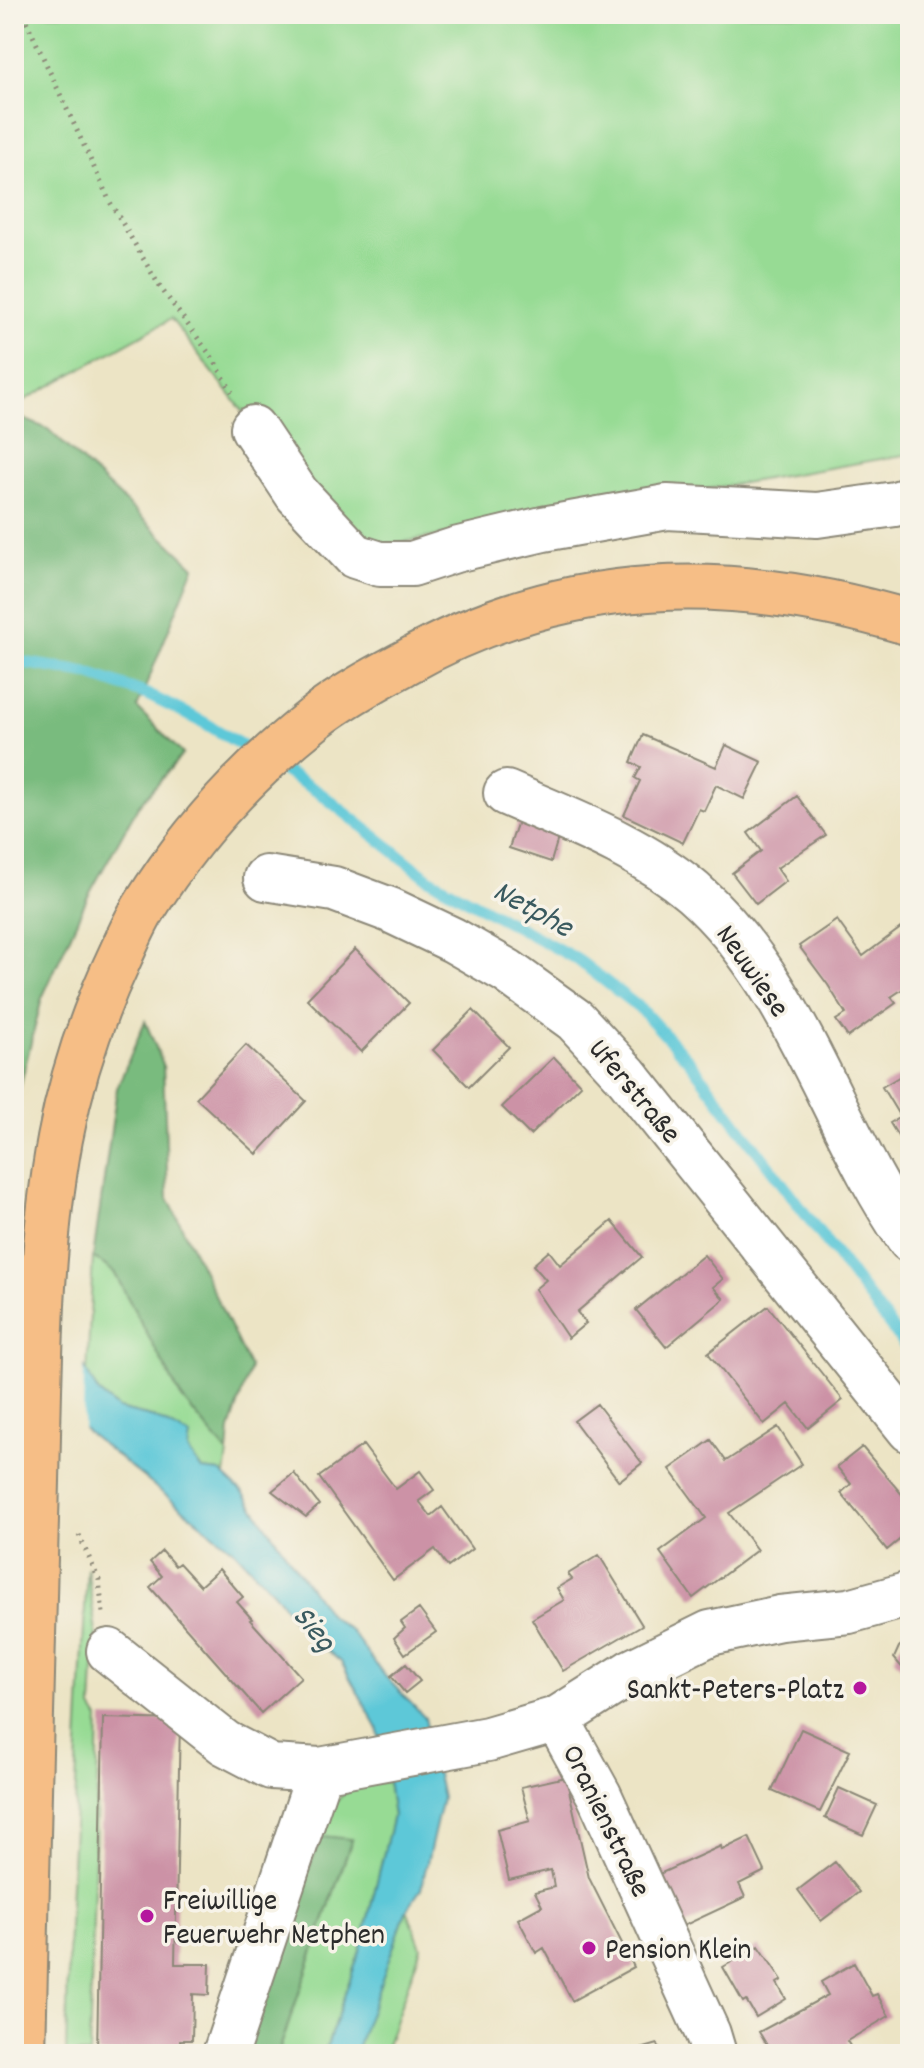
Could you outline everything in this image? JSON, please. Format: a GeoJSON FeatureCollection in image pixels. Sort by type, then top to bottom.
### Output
{"type":"FeatureCollection","features":[{"type":"Feature","properties":{"kind":"main road"},"geometry":{"type":"LineString","coordinates":[[23,2054],[40,1399],[28,1306],[61,1135],[87,1034],[142,910],[216,809],[265,761],[319,715],[430,648],[499,618],[581,596],[647,588],[708,586],[828,602],[910,623]]}},
{"type":"Feature","properties":{"kind":"street"},"geometry":{"type":"LineString","coordinates":[[253,428],[297,494],[355,556],[380,564],[412,564],[455,550],[543,529],[667,507],[817,515],[910,499]]}},
{"type":"Feature","properties":{"kind":"street","name":"Neuwiese"},"geometry":{"type":"LineString","coordinates":[[506,793],[632,851],[691,891],[723,922],[775,990],[884,1204],[910,1240]]}},
{"type":"Feature","properties":{"kind":"street","name":"Uferstraße"},"geometry":{"type":"LineString","coordinates":[[266,878],[334,889],[403,916],[507,971],[575,1020],[626,1075],[910,1430]]}},
{"type":"Feature","properties":{"kind":"street"},"geometry":{"type":"LineString","coordinates":[[109,1651],[225,1743],[271,1767],[331,1768],[488,1739],[557,1719],[631,1672],[710,1633],[780,1618],[849,1611],[910,1594]]}},
{"type":"Feature","properties":{"kind":"street","name":"Oranienstraße"},"geometry":{"type":"LineString","coordinates":[[557,1719],[599,1795],[708,2034],[714,2054]]}},
{"type":"Feature","properties":{"kind":"street"},"geometry":{"type":"LineString","coordinates":[[225,2054],[331,1768]]}},
{"type":"Feature","properties":{"kind":"path"},"geometry":{"type":"LineString","coordinates":[[23,14],[110,202],[160,287],[214,360],[253,428]]}},
{"type":"Feature","properties":{"kind":"path"},"geometry":{"type":"LineString","coordinates":[[37,1492],[77,1529],[99,1580],[109,1651]]}},
{"type":"Feature","properties":{"kind":"green space"},"geometry":{"type":"Polygon","coordinates":[[[14,14],[910,14],[910,454],[352,551],[171,319],[14,406],[14,14]]]}},
{"type":"Feature","properties":{"kind":"green space"},"geometry":{"type":"Polygon","coordinates":[[[14,415],[48,429],[194,567],[137,708],[183,754],[138,806],[87,898],[42,998],[15,1107],[14,415]]]}},
{"type":"Feature","properties":{"kind":"green space"},"geometry":{"type":"Polygon","coordinates":[[[145,1021],[163,1064],[168,1198],[250,1368],[230,1430],[228,1454],[181,1397],[114,1272],[93,1257],[117,1088],[145,1021]]]}},
{"type":"Feature","properties":{"kind":"green space"},"geometry":{"type":"Polygon","coordinates":[[[93,1257],[114,1272],[181,1397],[228,1454],[225,1475],[202,1470],[188,1450],[155,1418],[118,1409],[98,1392],[87,1373],[93,1257]]]}},
{"type":"Feature","properties":{"kind":"green space"},"geometry":{"type":"Polygon","coordinates":[[[87,1567],[96,1633],[92,1708],[99,1719],[89,2054],[66,2054],[69,1925],[87,1567]]]}},
{"type":"Feature","properties":{"kind":"green space"},"geometry":{"type":"Polygon","coordinates":[[[388,1781],[393,1816],[360,1951],[324,2054],[278,2054],[352,1840],[322,1836],[327,1821],[343,1794],[388,1781]]]}},
{"type":"Feature","properties":{"kind":"green space"},"geometry":{"type":"Polygon","coordinates":[[[322,1836],[352,1839],[278,2054],[240,2054],[272,1960],[322,1836]]]}},
{"type":"Feature","properties":{"kind":"green space"},"geometry":{"type":"Polygon","coordinates":[[[407,1909],[421,1947],[384,2054],[354,2054],[407,1909]]]}},
{"type":"Feature","properties":{"kind":"water","name":"Sieg"},"geometry":{"type":"Polygon","coordinates":[[[14,1241],[98,1392],[118,1409],[155,1418],[190,1436],[188,1450],[202,1470],[220,1472],[244,1494],[330,1616],[350,1630],[385,1676],[425,1718],[442,1798],[421,1889],[407,1909],[355,2054],[324,2054],[360,1951],[393,1816],[377,1727],[341,1662],[298,1626],[274,1593],[235,1551],[57,1408],[14,1241]]]}},
{"type":"Feature","properties":{"kind":"pier"},"geometry":{"type":"Polygon","coordinates":[[[14,1237],[18,1239],[84,1360],[83,1433],[53,1410],[14,1339],[14,1237]]]}},
{"type":"Feature","properties":{"kind":"building"},"geometry":{"type":"Polygon","coordinates":[[[643,735],[716,767],[726,745],[762,762],[744,799],[716,785],[704,811],[699,809],[683,843],[624,815],[640,781],[635,778],[641,767],[631,762],[643,735]]]}},
{"type":"Feature","properties":{"kind":"building"},"geometry":{"type":"Polygon","coordinates":[[[797,796],[826,835],[777,868],[786,881],[756,904],[732,873],[761,851],[748,833],[797,796]]]}},
{"type":"Feature","properties":{"kind":"building"},"geometry":{"type":"Polygon","coordinates":[[[520,815],[561,828],[551,862],[509,848],[520,815]]]}},
{"type":"Feature","properties":{"kind":"building"},"geometry":{"type":"Polygon","coordinates":[[[837,920],[863,956],[910,921],[910,994],[903,989],[891,997],[896,1003],[848,1037],[836,1020],[846,1014],[799,946],[837,920]]]}},
{"type":"Feature","properties":{"kind":"building"},"geometry":{"type":"Polygon","coordinates":[[[355,949],[409,1003],[361,1052],[307,999],[355,949]]]}},
{"type":"Feature","properties":{"kind":"building"},"geometry":{"type":"Polygon","coordinates":[[[473,1010],[509,1047],[469,1087],[433,1050],[473,1010]]]}},
{"type":"Feature","properties":{"kind":"building"},"geometry":{"type":"Polygon","coordinates":[[[246,1045],[306,1101],[257,1154],[196,1098],[246,1045]]]}},
{"type":"Feature","properties":{"kind":"building"},"geometry":{"type":"Polygon","coordinates":[[[554,1057],[581,1085],[530,1135],[502,1107],[554,1057]]]}},
{"type":"Feature","properties":{"kind":"building"},"geometry":{"type":"Polygon","coordinates":[[[907,1072],[910,1077],[910,1156],[890,1123],[900,1117],[882,1087],[907,1072]]]}},
{"type":"Feature","properties":{"kind":"building"},"geometry":{"type":"Polygon","coordinates":[[[612,1221],[642,1257],[577,1312],[586,1323],[568,1338],[535,1289],[546,1280],[533,1265],[549,1251],[560,1265],[612,1221]]]}},
{"type":"Feature","properties":{"kind":"building"},"geometry":{"type":"Polygon","coordinates":[[[704,1255],[723,1279],[713,1287],[724,1299],[666,1347],[636,1310],[704,1255]]]}},
{"type":"Feature","properties":{"kind":"building"},"geometry":{"type":"Polygon","coordinates":[[[768,1306],[843,1400],[808,1428],[789,1404],[764,1424],[708,1353],[768,1306]]]}},
{"type":"Feature","properties":{"kind":"building"},"geometry":{"type":"Polygon","coordinates":[[[597,1404],[642,1463],[619,1481],[574,1421],[597,1404]]]}},
{"type":"Feature","properties":{"kind":"building"},"geometry":{"type":"Polygon","coordinates":[[[778,1427],[802,1464],[729,1513],[757,1550],[693,1598],[660,1552],[706,1518],[670,1469],[711,1440],[726,1461],[778,1427]]]}},
{"type":"Feature","properties":{"kind":"building"},"geometry":{"type":"Polygon","coordinates":[[[363,1445],[396,1489],[420,1471],[434,1490],[419,1501],[431,1516],[442,1507],[472,1549],[448,1567],[435,1549],[393,1580],[319,1477],[363,1445]]]}},
{"type":"Feature","properties":{"kind":"building"},"geometry":{"type":"Polygon","coordinates":[[[862,1447],[910,1504],[910,1531],[887,1550],[841,1493],[851,1484],[837,1467],[862,1447]]]}},
{"type":"Feature","properties":{"kind":"building"},"geometry":{"type":"Polygon","coordinates":[[[294,1473],[319,1505],[306,1517],[272,1491],[294,1473]]]}},
{"type":"Feature","properties":{"kind":"building"},"geometry":{"type":"Polygon","coordinates":[[[162,1551],[175,1566],[179,1563],[200,1586],[219,1569],[243,1597],[237,1602],[250,1620],[301,1677],[261,1713],[150,1587],[162,1576],[150,1562],[162,1551]]]}},
{"type":"Feature","properties":{"kind":"building"},"geometry":{"type":"Polygon","coordinates":[[[599,1555],[642,1625],[563,1671],[532,1619],[564,1600],[557,1588],[572,1579],[568,1574],[599,1555]]]}},
{"type":"Feature","properties":{"kind":"building"},"geometry":{"type":"Polygon","coordinates":[[[419,1609],[436,1632],[405,1654],[394,1638],[405,1628],[401,1622],[419,1609]]]}},
{"type":"Feature","properties":{"kind":"building"},"geometry":{"type":"Polygon","coordinates":[[[910,1638],[910,1677],[894,1658],[899,1647],[910,1638]]]}},
{"type":"Feature","properties":{"kind":"building"},"geometry":{"type":"Polygon","coordinates":[[[406,1664],[420,1681],[405,1693],[391,1676],[406,1664]]]}},
{"type":"Feature","properties":{"kind":"building"},"geometry":{"type":"Polygon","coordinates":[[[103,1718],[180,1720],[175,1964],[210,1964],[209,1995],[193,1994],[192,2040],[180,2040],[180,2054],[97,2054],[103,1718]]]}},
{"type":"Feature","properties":{"kind":"building"},"geometry":{"type":"Polygon","coordinates":[[[801,1729],[850,1751],[820,1812],[772,1791],[801,1729]]]}},
{"type":"Feature","properties":{"kind":"building"},"geometry":{"type":"Polygon","coordinates":[[[566,1777],[589,1878],[634,1967],[572,2001],[544,1948],[536,1953],[518,1919],[542,1906],[535,1892],[554,1887],[551,1870],[509,1880],[497,1830],[530,1821],[521,1787],[566,1777]]]}},
{"type":"Feature","properties":{"kind":"building"},"geometry":{"type":"Polygon","coordinates":[[[839,1788],[877,1805],[863,1835],[825,1818],[839,1788]]]}},
{"type":"Feature","properties":{"kind":"building"},"geometry":{"type":"Polygon","coordinates":[[[749,1837],[765,1871],[739,1884],[745,1897],[681,1927],[657,1875],[749,1837]]]}},
{"type":"Feature","properties":{"kind":"building"},"geometry":{"type":"Polygon","coordinates":[[[835,1862],[859,1892],[821,1921],[798,1890],[835,1862]]]}},
{"type":"Feature","properties":{"kind":"building"},"geometry":{"type":"Polygon","coordinates":[[[759,1946],[782,1980],[777,1983],[786,1999],[756,2017],[746,2000],[743,2002],[723,1967],[759,1946]]]}},
{"type":"Feature","properties":{"kind":"building"},"geometry":{"type":"Polygon","coordinates":[[[854,1963],[872,1996],[877,1994],[889,2016],[847,2041],[850,2046],[836,2054],[768,2054],[765,2049],[768,2047],[759,2032],[828,1995],[821,1982],[854,1963]]]}},
{"type":"Feature","properties":{"kind":"building"},"geometry":{"type":"Polygon","coordinates":[[[658,2044],[661,2054],[627,2054],[627,2053],[658,2044]]]}},
{"type":"Feature","properties":{"kind":"waterway","name":"Netphe"},"geometry":{"type":"LineString","coordinates":[[14,661],[87,673],[146,694],[205,723],[320,793],[428,878],[578,960],[642,1010],[690,1062],[910,1352]]}},
{"type":"Feature","properties":{"kind":"place","name":"Sankt-Peters-Platz"},"geometry":{"type":"Point","coordinates":[860,1688]}},
{"type":"Feature","properties":{"kind":"place","name":"Freiwillige Feuerwehr Netphen"},"geometry":{"type":"Point","coordinates":[147,1916]}},
{"type":"Feature","properties":{"kind":"place","name":"Pension Klein"},"geometry":{"type":"Point","coordinates":[589,1948]}}]}
